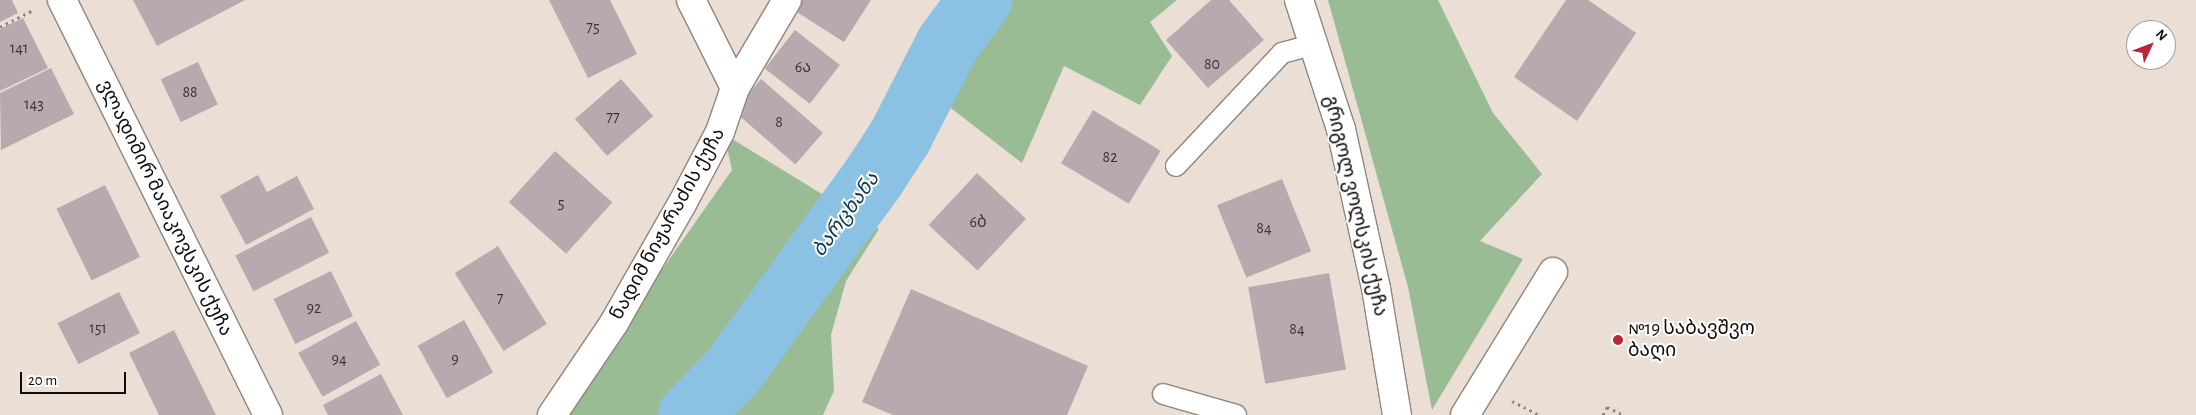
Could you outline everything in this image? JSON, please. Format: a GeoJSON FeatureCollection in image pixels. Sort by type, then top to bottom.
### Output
{"type":"FeatureCollection","features":[{"type":"Feature","properties":{"kind":"street"},"geometry":{"type":"LineString","coordinates":[[691,0],[735,88]]}},
{"type":"Feature","properties":{"kind":"street","name":"ნადიმ ნიჟარაძის ქუჩა"},"geometry":{"type":"LineString","coordinates":[[552,415],[614,322],[682,204],[720,132],[735,88],[786,0]]}},
{"type":"Feature","properties":{"kind":"street","name":"გრიგოლ ვოლსკის ქუჩა"},"geometry":{"type":"LineString","coordinates":[[1299,0],[1316,44],[1341,129],[1374,279],[1397,415]]}},
{"type":"Feature","properties":{"kind":"street","name":"ვლადიმირ მაიაკოვსკის ქუჩა"},"geometry":{"type":"LineString","coordinates":[[50,4],[268,415]]}},
{"type":"Feature","properties":{"kind":"street"},"geometry":{"type":"LineString","coordinates":[[1465,415],[1553,272]]}},
{"type":"Feature","properties":{"kind":"lane"},"geometry":{"type":"LineString","coordinates":[[1176,166],[1282,53],[1316,44]]}},
{"type":"Feature","properties":{"kind":"lane"},"geometry":{"type":"LineString","coordinates":[[1163,394],[1236,415]]}},
{"type":"Feature","properties":{"kind":"path"},"geometry":{"type":"LineString","coordinates":[[0,27],[50,4]]}},
{"type":"Feature","properties":{"kind":"path"},"geometry":{"type":"LineString","coordinates":[[1603,415],[1607,407],[1624,415]]}},
{"type":"Feature","properties":{"kind":"green space"},"geometry":{"type":"Polygon","coordinates":[[[953,0],[1177,0],[1150,22],[1172,56],[1140,105],[1064,66],[1022,163],[925,88],[947,45],[970,13],[953,0]]]}},
{"type":"Feature","properties":{"kind":"green space"},"geometry":{"type":"Polygon","coordinates":[[[1328,0],[1438,0],[1493,113],[1542,174],[1480,241],[1523,259],[1432,410],[1408,287],[1328,0]]]}},
{"type":"Feature","properties":{"kind":"green space"},"geometry":{"type":"Polygon","coordinates":[[[724,134],[879,229],[846,281],[831,335],[834,391],[823,415],[560,415],[732,170],[724,134]]]}},
{"type":"Feature","properties":{"kind":"building"},"geometry":{"type":"Polygon","coordinates":[[[0,0],[12,0],[18,13],[0,22],[0,0]]]}},
{"type":"Feature","properties":{"kind":"building"},"geometry":{"type":"Polygon","coordinates":[[[133,0],[245,0],[157,46],[133,0]]]}},
{"type":"Feature","properties":{"kind":"building"},"geometry":{"type":"Polygon","coordinates":[[[549,0],[610,0],[637,54],[588,78],[549,0]]]}},
{"type":"Feature","properties":{"kind":"building"},"geometry":{"type":"Polygon","coordinates":[[[798,0],[871,0],[844,42],[792,9],[798,0]]]}},
{"type":"Feature","properties":{"kind":"building"},"geometry":{"type":"Polygon","coordinates":[[[1211,0],[1229,0],[1264,40],[1208,88],[1166,40],[1211,0]]]}},
{"type":"Feature","properties":{"kind":"building"},"geometry":{"type":"Polygon","coordinates":[[[1566,0],[1588,0],[1636,33],[1577,121],[1514,77],[1566,0]]]}},
{"type":"Feature","properties":{"kind":"building"},"geometry":{"type":"Polygon","coordinates":[[[23,18],[48,68],[0,91],[0,29],[23,18]]]}},
{"type":"Feature","properties":{"kind":"building"},"geometry":{"type":"Polygon","coordinates":[[[795,30],[840,65],[810,104],[765,69],[795,30]]]}},
{"type":"Feature","properties":{"kind":"building"},"geometry":{"type":"Polygon","coordinates":[[[198,62],[218,105],[181,122],[161,79],[198,62]]]}},
{"type":"Feature","properties":{"kind":"building"},"geometry":{"type":"Polygon","coordinates":[[[51,68],[74,114],[1,150],[0,93],[51,68]]]}},
{"type":"Feature","properties":{"kind":"building"},"geometry":{"type":"Polygon","coordinates":[[[621,79],[653,116],[607,156],[575,119],[621,79]]]}},
{"type":"Feature","properties":{"kind":"building"},"geometry":{"type":"Polygon","coordinates":[[[761,79],[823,133],[795,164],[733,111],[761,79]]]}},
{"type":"Feature","properties":{"kind":"building"},"geometry":{"type":"Polygon","coordinates":[[[1093,110],[1161,151],[1129,204],[1061,163],[1093,110]]]}},
{"type":"Feature","properties":{"kind":"building"},"geometry":{"type":"Polygon","coordinates":[[[555,151],[612,203],[566,254],[509,202],[555,151]]]}},
{"type":"Feature","properties":{"kind":"building"},"geometry":{"type":"Polygon","coordinates":[[[977,173],[1026,219],[978,271],[929,225],[977,173]]]}},
{"type":"Feature","properties":{"kind":"building"},"geometry":{"type":"Polygon","coordinates":[[[258,175],[267,192],[297,176],[314,209],[246,245],[220,196],[258,175]]]}},
{"type":"Feature","properties":{"kind":"building"},"geometry":{"type":"Polygon","coordinates":[[[1282,179],[1311,251],[1246,278],[1217,205],[1282,179]]]}},
{"type":"Feature","properties":{"kind":"building"},"geometry":{"type":"Polygon","coordinates":[[[105,185],[140,257],[92,281],[56,209],[105,185]]]}},
{"type":"Feature","properties":{"kind":"building"},"geometry":{"type":"Polygon","coordinates":[[[311,217],[329,253],[253,291],[235,256],[311,217]]]}},
{"type":"Feature","properties":{"kind":"building"},"geometry":{"type":"Polygon","coordinates":[[[498,246],[547,324],[504,351],[455,273],[498,246]]]}},
{"type":"Feature","properties":{"kind":"building"},"geometry":{"type":"Polygon","coordinates":[[[331,271],[353,316],[295,344],[273,299],[331,271]]]}},
{"type":"Feature","properties":{"kind":"building"},"geometry":{"type":"Polygon","coordinates":[[[1329,273],[1346,370],[1265,384],[1248,287],[1329,273]]]}},
{"type":"Feature","properties":{"kind":"building"},"geometry":{"type":"Polygon","coordinates":[[[911,289],[1088,366],[1067,415],[893,415],[862,402],[911,289]]]}},
{"type":"Feature","properties":{"kind":"building"},"geometry":{"type":"Polygon","coordinates":[[[119,292],[140,333],[78,364],[58,323],[119,292]]]}},
{"type":"Feature","properties":{"kind":"building"},"geometry":{"type":"Polygon","coordinates":[[[464,320],[493,372],[447,398],[418,346],[464,320]]]}},
{"type":"Feature","properties":{"kind":"building"},"geometry":{"type":"Polygon","coordinates":[[[356,321],[380,365],[323,397],[298,353],[356,321]]]}},
{"type":"Feature","properties":{"kind":"building"},"geometry":{"type":"Polygon","coordinates":[[[174,330],[216,415],[159,415],[129,353],[174,330]]]}},
{"type":"Feature","properties":{"kind":"building"},"geometry":{"type":"Polygon","coordinates":[[[381,374],[403,415],[328,415],[323,405],[381,374]]]}},
{"type":"Feature","properties":{"kind":"waterway","name":"ბარცხანა"},"geometry":{"type":"LineString","coordinates":[[690,415],[733,371],[872,180],[900,137],[947,45],[980,0]]}},
{"type":"Feature","properties":{"kind":"place","name":"№19 საბავშვო ბაღი"},"geometry":{"type":"Point","coordinates":[1618,340]}}]}
